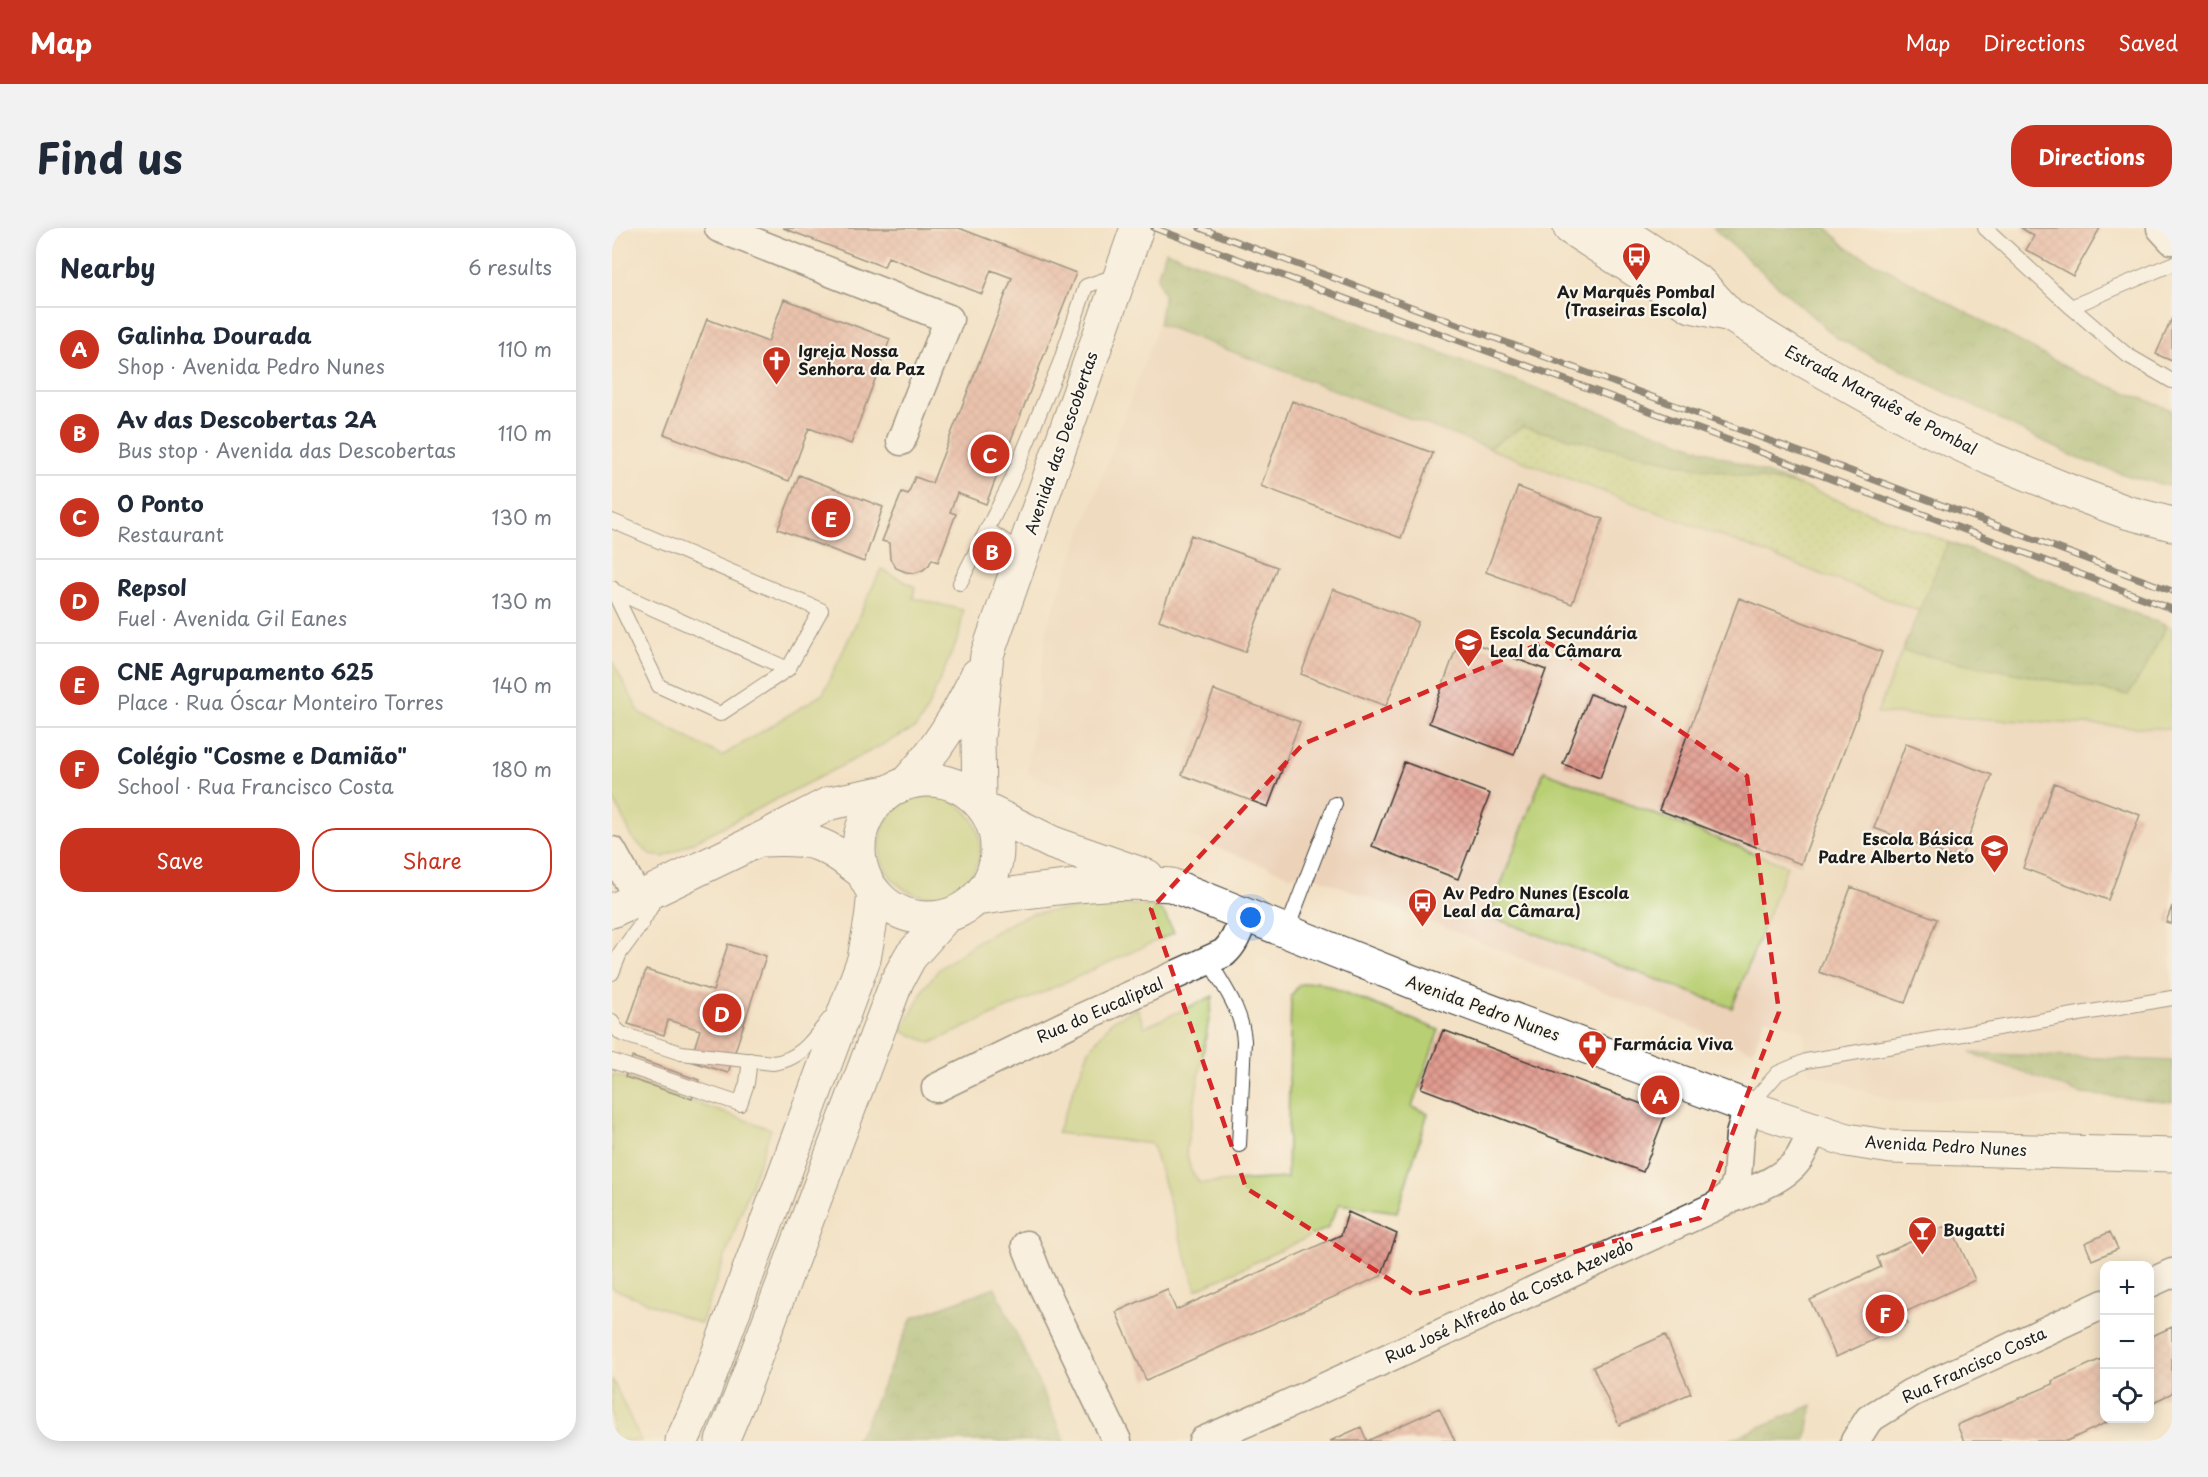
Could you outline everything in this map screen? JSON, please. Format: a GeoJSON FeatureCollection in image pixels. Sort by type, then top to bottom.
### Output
{"type":"FeatureCollection","features":[{"type":"Feature","properties":{"kind":"main road","name":"Avenida das Descobertas"},"geometry":{"type":"LineString","coordinates":[[982,805],[978,739],[987,655],[1137,228]]}},
{"type":"Feature","properties":{"kind":"main road","name":"Estrada Marquês de Pombal"},"geometry":{"type":"LineString","coordinates":[[1570,228],[1691,306],[1730,315]]}},
{"type":"Feature","properties":{"kind":"main road","name":"Estrada Marquês de Pombal"},"geometry":{"type":"LineString","coordinates":[[1616,228],[1700,283],[1730,315],[1796,356],[1913,421],[1971,450],[2126,512],[2172,524]]}},
{"type":"Feature","properties":{"kind":"main road"},"geometry":{"type":"LineString","coordinates":[[682,1441],[702,1397],[864,959],[871,920],[868,882],[858,848],[863,825],[872,807],[896,788],[937,747],[956,718],[987,655]]}},
{"type":"Feature","properties":{"kind":"main road"},"geometry":{"type":"LineString","coordinates":[[637,899],[830,803],[926,779],[947,782],[964,789],[982,805],[1053,843],[1171,885]]}},
{"type":"Feature","properties":{"kind":"main road"},"geometry":{"type":"LineString","coordinates":[[759,840],[787,838],[825,845],[868,882],[888,906],[906,915],[926,918],[946,916],[965,908],[982,893],[993,874],[998,854],[996,834],[990,817],[982,805]]}},
{"type":"Feature","properties":{"kind":"main road","name":"Avenida Pedro Nunes"},"geometry":{"type":"LineString","coordinates":[[975,899],[1089,885],[1133,883],[1171,885],[1413,982],[1748,1107],[1847,1140],[1892,1147],[2172,1155]]}},
{"type":"Feature","properties":{"kind":"main road"},"geometry":{"type":"LineString","coordinates":[[722,1441],[741,1398],[897,981],[910,957],[946,916]]}},
{"type":"Feature","properties":{"kind":"street"},"geometry":{"type":"LineString","coordinates":[[719,228],[949,319],[901,441]]}},
{"type":"Feature","properties":{"kind":"street"},"geometry":{"type":"LineString","coordinates":[[2161,228],[2172,240]]}},
{"type":"Feature","properties":{"kind":"street"},"geometry":{"type":"LineString","coordinates":[[612,851],[637,899]]}},
{"type":"Feature","properties":{"kind":"street","name":"Rua do Eucaliptal"},"geometry":{"type":"LineString","coordinates":[[936,1088],[1074,1021],[1209,962],[1232,946],[1245,915]]}},
{"type":"Feature","properties":{"kind":"street","name":"Rua José Alfredo da Costa Azevedo"},"geometry":{"type":"LineString","coordinates":[[1203,1441],[1284,1406],[1716,1206],[1729,1196],[1734,1188],[1737,1178],[1740,1135],[1748,1107]]}},
{"type":"Feature","properties":{"kind":"street"},"geometry":{"type":"LineString","coordinates":[[1716,1206],[1790,1169],[1798,1160],[1813,1130]]}},
{"type":"Feature","properties":{"kind":"street"},"geometry":{"type":"LineString","coordinates":[[1026,1245],[1117,1441]]}},
{"type":"Feature","properties":{"kind":"street"},"geometry":{"type":"LineString","coordinates":[[2154,1281],[2172,1273]]}},
{"type":"Feature","properties":{"kind":"street","name":"Rua Francisco Costa"},"geometry":{"type":"LineString","coordinates":[[1855,1441],[1869,1419],[1911,1394],[2100,1306]]}},
{"type":"Feature","properties":{"kind":"lane"},"geometry":{"type":"LineString","coordinates":[[1985,228],[2127,355],[2172,381]]}},
{"type":"Feature","properties":{"kind":"lane"},"geometry":{"type":"LineString","coordinates":[[2071,307],[2172,264]]}},
{"type":"Feature","properties":{"kind":"lane"},"geometry":{"type":"LineString","coordinates":[[960,583],[1010,484],[1046,396],[1086,286],[1120,274]]}},
{"type":"Feature","properties":{"kind":"lane"},"geometry":{"type":"LineString","coordinates":[[612,521],[820,610],[788,669],[720,714],[659,686],[613,589]]}},
{"type":"Feature","properties":{"kind":"lane"},"geometry":{"type":"LineString","coordinates":[[987,530],[1022,553]]}},
{"type":"Feature","properties":{"kind":"lane"},"geometry":{"type":"LineString","coordinates":[[613,589],[788,669]]}},
{"type":"Feature","properties":{"kind":"lane"},"geometry":{"type":"LineString","coordinates":[[1286,932],[1335,804]]}},
{"type":"Feature","properties":{"kind":"lane"},"geometry":{"type":"LineString","coordinates":[[612,973],[620,953],[640,926],[637,899]]}},
{"type":"Feature","properties":{"kind":"lane"},"geometry":{"type":"LineString","coordinates":[[1209,962],[1239,1013],[1243,1026],[1239,1145]]}},
{"type":"Feature","properties":{"kind":"lane"},"geometry":{"type":"LineString","coordinates":[[612,1022],[622,1034],[681,1053],[773,1063],[785,1061],[801,1053],[851,993]]}},
{"type":"Feature","properties":{"kind":"lane"},"geometry":{"type":"LineString","coordinates":[[1748,1107],[1778,1073],[1806,1061],[2172,998]]}},
{"type":"Feature","properties":{"kind":"lane"},"geometry":{"type":"LineString","coordinates":[[612,1061],[740,1104],[747,1083],[750,1060]]}},
{"type":"Feature","properties":{"kind":"highlighted area"},"geometry":{"type":"Polygon","coordinates":[[[1546,641],[1747,776],[1779,1012],[1700,1218],[1414,1295],[1246,1188],[1151,909],[1303,744],[1546,641]]]}},
{"type":"Feature","properties":{"kind":"shaded area","name":"Escola Secundária Leal da Câmara"},"geometry":{"type":"Polygon","coordinates":[[[1159,324],[1919,611],[1878,713],[2172,729],[2172,1093],[1895,1101],[1808,1072],[1803,1030],[1765,1018],[1753,1051],[1309,874],[1302,872],[1291,876],[1027,775],[1048,623],[1159,324]]]}},
{"type":"Feature","properties":{"kind":"green space"},"geometry":{"type":"Polygon","coordinates":[[[1713,228],[1827,228],[1846,247],[2079,374],[2172,410],[2172,487],[2129,476],[2077,458],[1837,338],[1713,228]]]}},
{"type":"Feature","properties":{"kind":"green space"},"geometry":{"type":"Polygon","coordinates":[[[1166,251],[1801,486],[1689,466],[1522,427],[1488,448],[1159,324],[1164,295],[1157,277],[1166,251]]]}},
{"type":"Feature","properties":{"kind":"green space"},"geometry":{"type":"Polygon","coordinates":[[[1522,427],[1689,466],[1801,486],[1948,542],[1919,611],[1488,448],[1522,427]]]}},
{"type":"Feature","properties":{"kind":"green space"},"geometry":{"type":"Polygon","coordinates":[[[1948,542],[2163,624],[2165,628],[2145,669],[2128,695],[1902,651],[1948,542]]]}},
{"type":"Feature","properties":{"kind":"green space"},"geometry":{"type":"Polygon","coordinates":[[[881,569],[915,587],[913,598],[963,610],[959,636],[924,716],[915,728],[664,857],[651,855],[633,839],[612,796],[612,661],[640,713],[722,756],[823,694],[881,569]]]}},
{"type":"Feature","properties":{"kind":"green space"},"geometry":{"type":"Polygon","coordinates":[[[2163,624],[2172,628],[2172,729],[1877,713],[1902,651],[2128,695],[2165,629],[2163,624]]]}},
{"type":"Feature","properties":{"kind":"green space"},"geometry":{"type":"Polygon","coordinates":[[[1544,771],[1787,866],[1732,1008],[1489,916],[1544,771]]]}},
{"type":"Feature","properties":{"kind":"green space"},"geometry":{"type":"Polygon","coordinates":[[[930,796],[958,804],[972,818],[980,846],[972,874],[958,888],[930,896],[902,888],[888,874],[880,846],[888,818],[902,804],[930,796]]]}},
{"type":"Feature","properties":{"kind":"green space"},"geometry":{"type":"Polygon","coordinates":[[[1120,904],[1150,906],[1163,911],[1174,933],[931,1043],[902,1031],[925,987],[939,969],[978,941],[1034,913],[1120,904]]]}},
{"type":"Feature","properties":{"kind":"green space"},"geometry":{"type":"Polygon","coordinates":[[[1316,981],[1439,1030],[1412,1107],[1428,1113],[1397,1212],[1339,1204],[1328,1228],[1196,1290],[1152,1144],[1057,1133],[1089,1050],[1112,1021],[1137,1008],[1145,1027],[1213,996],[1186,1150],[1191,1171],[1200,1183],[1287,1178],[1291,996],[1299,985],[1316,981]]]}},
{"type":"Feature","properties":{"kind":"green space"},"geometry":{"type":"Polygon","coordinates":[[[1970,1053],[2172,1061],[2172,1102],[2082,1094],[1970,1053]]]}},
{"type":"Feature","properties":{"kind":"green space"},"geometry":{"type":"Polygon","coordinates":[[[612,1074],[771,1129],[701,1324],[612,1288],[612,1074]]]}},
{"type":"Feature","properties":{"kind":"green space"},"geometry":{"type":"Polygon","coordinates":[[[995,1287],[1065,1441],[854,1441],[864,1427],[912,1318],[995,1287]]]}},
{"type":"Feature","properties":{"kind":"green space"},"geometry":{"type":"Polygon","coordinates":[[[612,1379],[641,1441],[612,1441],[612,1379]]]}},
{"type":"Feature","properties":{"kind":"green space"},"geometry":{"type":"Polygon","coordinates":[[[1812,1405],[1806,1441],[1727,1441],[1812,1405]]]}},
{"type":"Feature","properties":{"kind":"building"},"geometry":{"type":"Polygon","coordinates":[[[783,228],[959,228],[1076,273],[986,504],[957,493],[950,512],[956,514],[938,562],[932,559],[923,570],[915,573],[896,568],[890,559],[889,543],[882,541],[902,492],[908,494],[915,477],[932,483],[1012,278],[991,270],[982,294],[888,257],[884,267],[783,228]]]}},
{"type":"Feature","properties":{"kind":"building"},"geometry":{"type":"Polygon","coordinates":[[[2021,228],[2100,228],[2073,276],[2026,250],[2034,236],[2021,228]]]}},
{"type":"Feature","properties":{"kind":"building","name":"Igreja Nossa Senhora da Paz"},"geometry":{"type":"Polygon","coordinates":[[[784,299],[890,339],[851,444],[809,428],[789,481],[664,434],[707,319],[768,342],[784,299]]]}},
{"type":"Feature","properties":{"kind":"building"},"geometry":{"type":"Polygon","coordinates":[[[2172,318],[2172,361],[2156,354],[2172,318]]]}},
{"type":"Feature","properties":{"kind":"building"},"geometry":{"type":"Polygon","coordinates":[[[1292,401],[1433,453],[1401,538],[1261,486],[1292,401]]]}},
{"type":"Feature","properties":{"kind":"building"},"geometry":{"type":"Polygon","coordinates":[[[799,475],[883,507],[864,562],[778,529],[799,475]]]}},
{"type":"Feature","properties":{"kind":"building"},"geometry":{"type":"Polygon","coordinates":[[[1518,487],[1603,519],[1572,604],[1486,572],[1518,487]]]}},
{"type":"Feature","properties":{"kind":"building"},"geometry":{"type":"Polygon","coordinates":[[[1191,535],[1277,567],[1245,652],[1159,620],[1191,535]]]}},
{"type":"Feature","properties":{"kind":"building"},"geometry":{"type":"Polygon","coordinates":[[[1333,589],[1418,622],[1386,706],[1301,674],[1333,589]]]}},
{"type":"Feature","properties":{"kind":"building"},"geometry":{"type":"Polygon","coordinates":[[[1739,598],[1882,652],[1801,864],[1659,810],[1739,598]]]}},
{"type":"Feature","properties":{"kind":"building"},"geometry":{"type":"Polygon","coordinates":[[[1460,638],[1546,670],[1514,755],[1429,723],[1460,638]]]}},
{"type":"Feature","properties":{"kind":"building"},"geometry":{"type":"Polygon","coordinates":[[[1214,690],[1300,722],[1268,807],[1182,775],[1214,690]]]}},
{"type":"Feature","properties":{"kind":"building"},"geometry":{"type":"Polygon","coordinates":[[[1590,694],[1626,707],[1600,778],[1563,764],[1590,694]]]}},
{"type":"Feature","properties":{"kind":"building"},"geometry":{"type":"Polygon","coordinates":[[[1906,743],[1992,775],[1960,860],[1874,828],[1906,743]]]}},
{"type":"Feature","properties":{"kind":"building"},"geometry":{"type":"Polygon","coordinates":[[[1404,762],[1490,794],[1458,879],[1372,846],[1404,762]]]}},
{"type":"Feature","properties":{"kind":"building"},"geometry":{"type":"Polygon","coordinates":[[[2054,783],[2140,815],[2108,900],[2023,868],[2054,783]]]}},
{"type":"Feature","properties":{"kind":"building"},"geometry":{"type":"Polygon","coordinates":[[[1851,887],[1937,919],[1905,1003],[1819,972],[1851,887]]]}},
{"type":"Feature","properties":{"kind":"building"},"geometry":{"type":"Polygon","coordinates":[[[2172,906],[2172,924],[2166,922],[2172,906]]]}},
{"type":"Feature","properties":{"kind":"building"},"geometry":{"type":"Polygon","coordinates":[[[728,944],[766,956],[728,1073],[690,1061],[700,1030],[668,1020],[664,1035],[628,1024],[646,970],[713,991],[728,944]]]}},
{"type":"Feature","properties":{"kind":"building"},"geometry":{"type":"Polygon","coordinates":[[[1443,1030],[1666,1113],[1643,1172],[1421,1088],[1443,1030]]]}},
{"type":"Feature","properties":{"kind":"building"},"geometry":{"type":"Polygon","coordinates":[[[632,1057],[699,1080],[692,1099],[625,1077],[632,1057]]]}},
{"type":"Feature","properties":{"kind":"building"},"geometry":{"type":"Polygon","coordinates":[[[1348,1212],[1397,1234],[1381,1276],[1146,1380],[1116,1312],[1167,1289],[1176,1310],[1341,1235],[1348,1212]]]}},
{"type":"Feature","properties":{"kind":"building"},"geometry":{"type":"Polygon","coordinates":[[[1950,1224],[1975,1280],[1903,1313],[1908,1324],[1836,1357],[1810,1300],[1881,1267],[1877,1257],[1950,1224]]]}},
{"type":"Feature","properties":{"kind":"building"},"geometry":{"type":"Polygon","coordinates":[[[2110,1232],[2118,1249],[2092,1260],[2085,1243],[2110,1232]]]}},
{"type":"Feature","properties":{"kind":"building"},"geometry":{"type":"Polygon","coordinates":[[[2172,1327],[2172,1393],[2154,1402],[2154,1369],[2154,1335],[2172,1327]]]}},
{"type":"Feature","properties":{"kind":"building"},"geometry":{"type":"Polygon","coordinates":[[[1665,1335],[1691,1393],[1619,1425],[1593,1367],[1665,1335]]]}},
{"type":"Feature","properties":{"kind":"building"},"geometry":{"type":"Polygon","coordinates":[[[2100,1359],[2100,1423],[2105,1423],[2067,1441],[1964,1441],[1957,1425],[2053,1384],[2052,1381],[2100,1359]]]}},
{"type":"Feature","properties":{"kind":"building"},"geometry":{"type":"Polygon","coordinates":[[[1439,1408],[1455,1441],[1367,1441],[1439,1408]]]}},
{"type":"Feature","properties":{"kind":"building"},"geometry":{"type":"Polygon","coordinates":[[[1361,1427],[1367,1441],[1330,1441],[1361,1427]]]}},
{"type":"Feature","properties":{"kind":"railway"},"geometry":{"type":"LineString","coordinates":[[1154,228],[1739,444],[2172,609]]}},
{"type":"Feature","properties":{"kind":"railway"},"geometry":{"type":"LineString","coordinates":[[1200,228],[2172,591]]}},
{"type":"Feature","properties":{"kind":"place","name":"Av Marquês Pombal (Traseiras Escola)"},"geometry":{"type":"Point","coordinates":[1636,282]}},
{"type":"Feature","properties":{"kind":"place","name":"Igreja Nossa Senhora da Paz"},"geometry":{"type":"Point","coordinates":[777,386]}},
{"type":"Feature","properties":{"kind":"place","name":"O Ponto"},"geometry":{"type":"Point","coordinates":[990,454]}},
{"type":"Feature","properties":{"kind":"place","name":"CNE Agrupamento 625"},"geometry":{"type":"Point","coordinates":[831,518]}},
{"type":"Feature","properties":{"kind":"place","name":"Av das Descobertas 2A"},"geometry":{"type":"Point","coordinates":[992,551]}},
{"type":"Feature","properties":{"kind":"place","name":"Escola Secundária Leal da Câmara"},"geometry":{"type":"Point","coordinates":[1469,668]}},
{"type":"Feature","properties":{"kind":"place","name":"Escola Básica Padre Alberto Neto"},"geometry":{"type":"Point","coordinates":[1995,874]}},
{"type":"Feature","properties":{"kind":"place","name":"Av Pedro Nunes (Escola Leal da Câmara)"},"geometry":{"type":"Point","coordinates":[1422,928]}},
{"type":"Feature","properties":{"kind":"place","name":"Repsol"},"geometry":{"type":"Point","coordinates":[722,1013]}},
{"type":"Feature","properties":{"kind":"place","name":"Farmácia Viva"},"geometry":{"type":"Point","coordinates":[1592,1070]}},
{"type":"Feature","properties":{"kind":"place","name":"Galinha Dourada"},"geometry":{"type":"Point","coordinates":[1660,1095]}},
{"type":"Feature","properties":{"kind":"place","name":"Bugatti"},"geometry":{"type":"Point","coordinates":[1922,1256]}},
{"type":"Feature","properties":{"kind":"place","name":"Colégio \"Cosme e Damião\""},"geometry":{"type":"Point","coordinates":[1885,1314]}}]}
